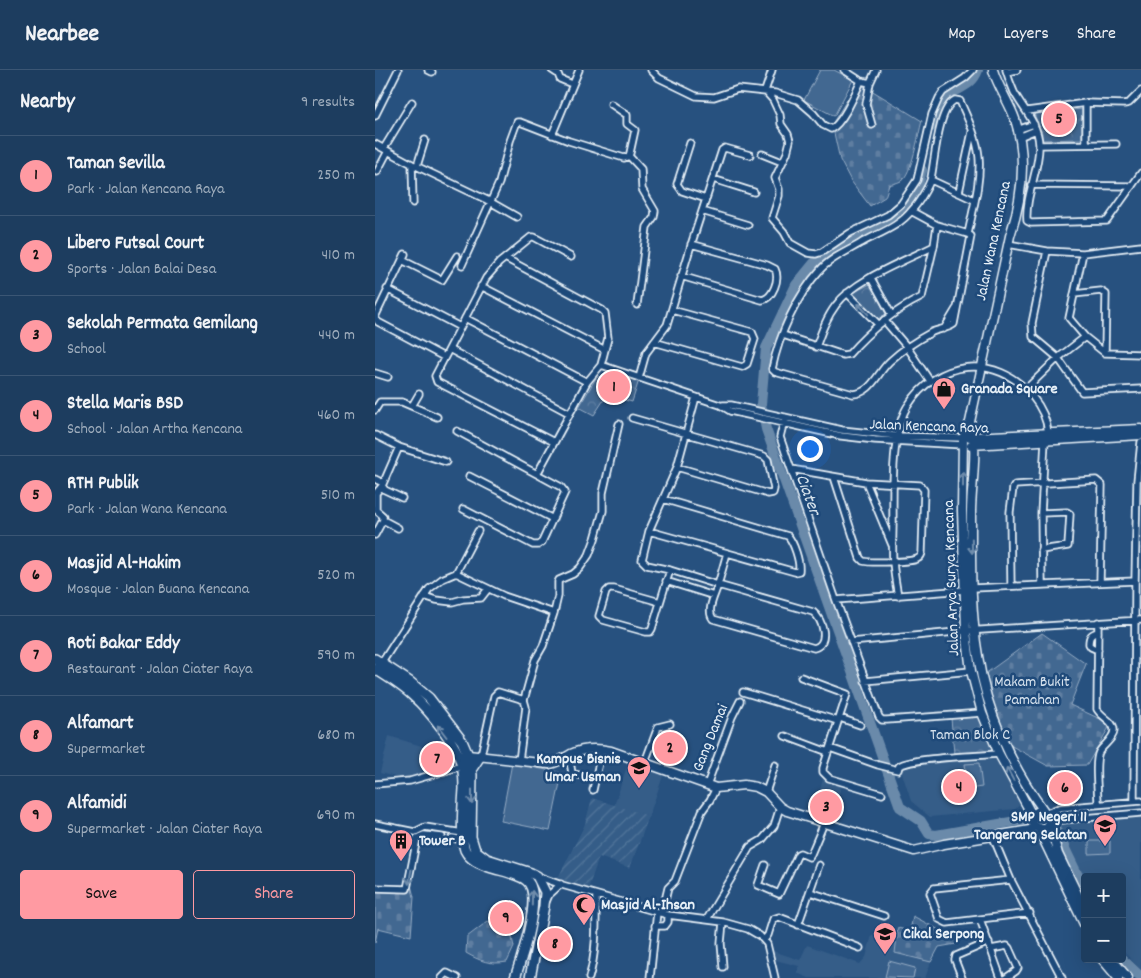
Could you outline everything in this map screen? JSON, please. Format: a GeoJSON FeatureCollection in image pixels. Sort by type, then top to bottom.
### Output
{"type":"FeatureCollection","features":[{"type":"Feature","properties":{"kind":"main road"},"geometry":{"type":"LineString","coordinates":[[377,664],[410,682],[429,698],[455,730],[468,755],[471,770],[471,837],[475,850],[487,859],[519,868],[537,876],[545,892],[530,978]]}},
{"type":"Feature","properties":{"kind":"main road"},"geometry":{"type":"LineString","coordinates":[[377,664],[421,703],[453,745],[462,766],[464,782],[463,837],[466,852],[473,860],[526,880],[531,886],[533,895],[526,947],[515,978]]}},
{"type":"Feature","properties":{"kind":"main road"},"geometry":{"type":"LineString","coordinates":[[471,770],[481,755]]}},
{"type":"Feature","properties":{"kind":"street"},"geometry":{"type":"LineString","coordinates":[[375,116],[398,70]]}},
{"type":"Feature","properties":{"kind":"street"},"geometry":{"type":"LineString","coordinates":[[553,70],[559,74],[560,79],[572,84]]}},
{"type":"Feature","properties":{"kind":"street"},"geometry":{"type":"LineString","coordinates":[[552,135],[579,70]]}},
{"type":"Feature","properties":{"kind":"street"},"geometry":{"type":"LineString","coordinates":[[651,70],[659,78],[696,96],[714,97],[738,89],[765,92],[798,100],[823,124],[831,129],[840,120],[861,81]]}},
{"type":"Feature","properties":{"kind":"street"},"geometry":{"type":"LineString","coordinates":[[765,92],[772,70]]}},
{"type":"Feature","properties":{"kind":"street"},"geometry":{"type":"LineString","coordinates":[[843,70],[861,81],[870,83]]}},
{"type":"Feature","properties":{"kind":"street"},"geometry":{"type":"LineString","coordinates":[[872,125],[865,104],[870,83],[876,70]]}},
{"type":"Feature","properties":{"kind":"street"},"geometry":{"type":"LineString","coordinates":[[765,92],[773,100],[780,115],[781,124],[790,138],[790,145],[775,178],[779,189],[779,196],[772,218],[784,232],[786,238],[798,248],[812,254],[822,252],[850,233],[888,215],[901,204],[917,180],[935,104],[943,92],[965,78],[973,70]]}},
{"type":"Feature","properties":{"kind":"street","name":"Jalan Wana Kencana"},"geometry":{"type":"LineString","coordinates":[[963,442],[971,422],[1008,244],[1017,214],[1022,170],[1015,119],[993,70]]}},
{"type":"Feature","properties":{"kind":"street"},"geometry":{"type":"LineString","coordinates":[[1017,70],[1006,71],[1014,92],[1035,127],[1039,145],[1031,185],[1027,221],[1107,221],[1141,173]]}},
{"type":"Feature","properties":{"kind":"street"},"geometry":{"type":"LineString","coordinates":[[1027,111],[1086,103],[1129,103],[1141,91]]}},
{"type":"Feature","properties":{"kind":"street"},"geometry":{"type":"LineString","coordinates":[[952,101],[960,101],[973,130],[979,156],[978,183],[954,324],[933,332],[907,347],[889,362],[867,389],[857,393],[795,378],[773,370],[775,356],[799,297],[821,269],[856,246],[895,225],[911,211],[931,180],[943,116],[952,101]]}},
{"type":"Feature","properties":{"kind":"street"},"geometry":{"type":"LineString","coordinates":[[377,172],[386,150],[412,102]]}},
{"type":"Feature","properties":{"kind":"street"},"geometry":{"type":"LineString","coordinates":[[1086,103],[1086,144]]}},
{"type":"Feature","properties":{"kind":"street"},"geometry":{"type":"LineString","coordinates":[[611,104],[627,115],[627,124],[635,130],[629,156]]}},
{"type":"Feature","properties":{"kind":"street"},"geometry":{"type":"LineString","coordinates":[[462,265],[499,183],[517,122],[624,158],[629,156]]}},
{"type":"Feature","properties":{"kind":"street"},"geometry":{"type":"LineString","coordinates":[[1018,133],[1035,127]]}},
{"type":"Feature","properties":{"kind":"street"},"geometry":{"type":"LineString","coordinates":[[959,192],[973,130]]}},
{"type":"Feature","properties":{"kind":"street"},"geometry":{"type":"LineString","coordinates":[[413,204],[414,165],[425,140]]}},
{"type":"Feature","properties":{"kind":"street"},"geometry":{"type":"LineString","coordinates":[[690,143],[677,184],[683,190],[705,199]]}},
{"type":"Feature","properties":{"kind":"street"},"geometry":{"type":"LineString","coordinates":[[375,144],[490,201],[517,217]]}},
{"type":"Feature","properties":{"kind":"street"},"geometry":{"type":"LineString","coordinates":[[1039,145],[1116,144]]}},
{"type":"Feature","properties":{"kind":"street"},"geometry":{"type":"LineString","coordinates":[[639,378],[646,353],[667,325],[721,150],[723,148],[750,155]]}},
{"type":"Feature","properties":{"kind":"street"},"geometry":{"type":"LineString","coordinates":[[762,154],[781,162]]}},
{"type":"Feature","properties":{"kind":"street"},"geometry":{"type":"LineString","coordinates":[[629,156],[641,169],[642,189],[655,211],[654,217],[647,227],[637,305]]}},
{"type":"Feature","properties":{"kind":"street"},"geometry":{"type":"LineString","coordinates":[[713,179],[754,192]]}},
{"type":"Feature","properties":{"kind":"street"},"geometry":{"type":"LineString","coordinates":[[931,180],[974,200]]}},
{"type":"Feature","properties":{"kind":"street"},"geometry":{"type":"LineString","coordinates":[[1031,185],[1132,186]]}},
{"type":"Feature","properties":{"kind":"street"},"geometry":{"type":"LineString","coordinates":[[702,211],[748,225]]}},
{"type":"Feature","properties":{"kind":"street"},"geometry":{"type":"LineString","coordinates":[[911,211],[937,225],[970,235]]}},
{"type":"Feature","properties":{"kind":"street"},"geometry":{"type":"LineString","coordinates":[[783,335],[847,356],[878,324],[891,314],[922,297],[937,225]]}},
{"type":"Feature","properties":{"kind":"street"},"geometry":{"type":"LineString","coordinates":[[554,442],[437,382],[435,374],[481,286],[505,258],[531,237],[571,257]]}},
{"type":"Feature","properties":{"kind":"street"},"geometry":{"type":"LineString","coordinates":[[681,276],[762,300],[768,299],[771,296],[777,277],[775,269],[767,265],[691,244]]}},
{"type":"Feature","properties":{"kind":"street"},"geometry":{"type":"LineString","coordinates":[[1008,244],[1047,251],[1083,253],[1141,246]]}},
{"type":"Feature","properties":{"kind":"street"},"geometry":{"type":"LineString","coordinates":[[816,347],[826,320],[847,293],[871,278],[934,246]]}},
{"type":"Feature","properties":{"kind":"street"},"geometry":{"type":"LineString","coordinates":[[1047,251],[1031,330],[1033,337],[1057,358],[1082,392],[1141,389]]}},
{"type":"Feature","properties":{"kind":"street"},"geometry":{"type":"LineString","coordinates":[[1083,253],[1069,318],[1085,337],[1105,353],[1141,354]]}},
{"type":"Feature","properties":{"kind":"street"},"geometry":{"type":"LineString","coordinates":[[444,357],[378,322],[375,318],[403,257],[442,280],[457,256]]}},
{"type":"Feature","properties":{"kind":"street"},"geometry":{"type":"LineString","coordinates":[[505,258],[605,312],[608,338],[601,366],[587,382],[537,474]]}},
{"type":"Feature","properties":{"kind":"street"},"geometry":{"type":"LineString","coordinates":[[871,278],[891,314]]}},
{"type":"Feature","properties":{"kind":"street"},"geometry":{"type":"LineString","coordinates":[[481,286],[605,350]]}},
{"type":"Feature","properties":{"kind":"street"},"geometry":{"type":"LineString","coordinates":[[387,289],[460,327]]}},
{"type":"Feature","properties":{"kind":"street"},"geometry":{"type":"LineString","coordinates":[[1074,294],[1101,291],[1106,294],[1105,353]]}},
{"type":"Feature","properties":{"kind":"street"},"geometry":{"type":"LineString","coordinates":[[847,293],[878,324]]}},
{"type":"Feature","properties":{"kind":"street"},"geometry":{"type":"LineString","coordinates":[[654,342],[742,366],[747,364],[755,339],[752,332],[672,310]]}},
{"type":"Feature","properties":{"kind":"street"},"geometry":{"type":"LineString","coordinates":[[465,318],[587,382]]}},
{"type":"Feature","properties":{"kind":"street"},"geometry":{"type":"LineString","coordinates":[[884,320],[907,347],[930,382]]}},
{"type":"Feature","properties":{"kind":"street"},"geometry":{"type":"LineString","coordinates":[[1027,389],[1057,358],[1085,337]]}},
{"type":"Feature","properties":{"kind":"street"},"geometry":{"type":"LineString","coordinates":[[449,349],[569,413]]}},
{"type":"Feature","properties":{"kind":"street","name":"Jalan Kencana Raya"},"geometry":{"type":"LineString","coordinates":[[601,366],[697,397],[730,410],[897,439],[963,442],[1141,429]]}},
{"type":"Feature","properties":{"kind":"street"},"geometry":{"type":"LineString","coordinates":[[898,596],[893,561],[893,483],[897,439],[907,408],[923,387],[951,371],[964,367],[982,367],[1005,373],[1027,389],[1043,412],[1047,437],[1041,512],[1042,584]]}},
{"type":"Feature","properties":{"kind":"street"},"geometry":{"type":"LineString","coordinates":[[375,373],[388,377]]}},
{"type":"Feature","properties":{"kind":"street"},"geometry":{"type":"LineString","coordinates":[[412,406],[419,394]]}},
{"type":"Feature","properties":{"kind":"street"},"geometry":{"type":"LineString","coordinates":[[697,397],[677,467],[649,531],[642,558],[643,562],[647,565],[670,570],[718,585],[813,612],[817,616],[824,635],[819,647],[814,648],[713,619],[710,611],[714,596],[718,585],[727,553]]}},
{"type":"Feature","properties":{"kind":"street"},"geometry":{"type":"LineString","coordinates":[[375,410],[380,402],[402,402],[437,417]]}},
{"type":"Feature","properties":{"kind":"street"},"geometry":{"type":"LineString","coordinates":[[632,418],[766,457],[774,489],[773,492],[768,494],[677,467]]}},
{"type":"Feature","properties":{"kind":"street"},"geometry":{"type":"LineString","coordinates":[[785,420],[780,437],[879,718],[887,720],[982,713]]}},
{"type":"Feature","properties":{"kind":"street","name":"Jalan Wana Kencana"},"geometry":{"type":"LineString","coordinates":[[971,422],[974,441]]}},
{"type":"Feature","properties":{"kind":"street"},"geometry":{"type":"LineString","coordinates":[[519,761],[526,707],[524,700],[535,660],[543,646],[559,596],[558,582],[580,568],[589,555],[603,511],[603,493],[619,424]]}},
{"type":"Feature","properties":{"kind":"street"},"geometry":{"type":"LineString","coordinates":[[457,431],[537,474],[564,490],[565,495],[542,542],[536,545],[463,509]]}},
{"type":"Feature","properties":{"kind":"street"},"geometry":{"type":"LineString","coordinates":[[375,435],[399,446],[446,462]]}},
{"type":"Feature","properties":{"kind":"street","name":"Jalan Kencana Raya"},"geometry":{"type":"LineString","coordinates":[[1047,437],[1141,435]]}},
{"type":"Feature","properties":{"kind":"street","name":"Jalan Arya Surya Kencana"},"geometry":{"type":"LineString","coordinates":[[969,589],[974,441]]}},
{"type":"Feature","properties":{"kind":"street","name":"Jalan Arya Surya Kencana"},"geometry":{"type":"LineString","coordinates":[[963,442],[962,510],[969,589],[971,671],[982,713],[999,754],[1037,827]]}},
{"type":"Feature","properties":{"kind":"street"},"geometry":{"type":"LineString","coordinates":[[468,755],[549,764],[584,750],[602,749],[619,753],[716,788],[750,786],[766,792],[787,811],[914,852],[944,844],[993,837],[1037,827],[1045,828],[1047,817],[1059,808],[1098,803],[1138,801],[1139,620],[1135,581],[1141,442]]}},
{"type":"Feature","properties":{"kind":"street"},"geometry":{"type":"LineString","coordinates":[[375,535],[383,520],[383,516],[375,507],[376,493],[382,485],[399,446]]}},
{"type":"Feature","properties":{"kind":"street"},"geometry":{"type":"LineString","coordinates":[[791,469],[867,482],[920,485],[924,490],[921,556],[917,559],[867,562],[860,558],[834,477]]}},
{"type":"Feature","properties":{"kind":"street"},"geometry":{"type":"LineString","coordinates":[[469,476],[553,519]]}},
{"type":"Feature","properties":{"kind":"street"},"geometry":{"type":"LineString","coordinates":[[375,479],[385,490],[402,498]]}},
{"type":"Feature","properties":{"kind":"street"},"geometry":{"type":"LineString","coordinates":[[1011,586],[1010,512],[1013,488],[1015,486],[1096,480],[1102,485],[1100,582]]}},
{"type":"Feature","properties":{"kind":"street"},"geometry":{"type":"LineString","coordinates":[[867,482],[893,546]]}},
{"type":"Feature","properties":{"kind":"street"},"geometry":{"type":"LineString","coordinates":[[649,531],[795,572],[799,571],[799,563],[790,537],[663,499]]}},
{"type":"Feature","properties":{"kind":"street"},"geometry":{"type":"LineString","coordinates":[[1041,512],[1067,512],[1070,514],[1068,546],[1041,550]]}},
{"type":"Feature","properties":{"kind":"street"},"geometry":{"type":"LineString","coordinates":[[383,520],[398,528]]}},
{"type":"Feature","properties":{"kind":"street"},"geometry":{"type":"LineString","coordinates":[[377,664],[429,589],[442,579],[456,573],[478,531]]}},
{"type":"Feature","properties":{"kind":"street"},"geometry":{"type":"LineString","coordinates":[[660,602],[609,589],[606,592],[599,616],[603,620],[648,633],[652,629],[670,570]]}},
{"type":"Feature","properties":{"kind":"street"},"geometry":{"type":"LineString","coordinates":[[456,573],[488,589],[554,613]]}},
{"type":"Feature","properties":{"kind":"street"},"geometry":{"type":"LineString","coordinates":[[666,581],[714,596]]}},
{"type":"Feature","properties":{"kind":"street"},"geometry":{"type":"LineString","coordinates":[[836,600],[1042,584],[1135,581]]}},
{"type":"Feature","properties":{"kind":"street"},"geometry":{"type":"LineString","coordinates":[[424,596],[452,602],[481,598],[488,589]]}},
{"type":"Feature","properties":{"kind":"street"},"geometry":{"type":"LineString","coordinates":[[851,642],[971,631],[1139,620]]}},
{"type":"Feature","properties":{"kind":"street"},"geometry":{"type":"LineString","coordinates":[[1098,622],[1097,709],[1112,724],[1114,730],[1112,737],[1098,756],[1098,803]]}},
{"type":"Feature","properties":{"kind":"street","name":"Jalan Arya Surya Kencana"},"geometry":{"type":"LineString","coordinates":[[971,631],[996,723],[1025,786],[1047,817],[1058,854],[1081,902]]}},
{"type":"Feature","properties":{"kind":"street"},"geometry":{"type":"LineString","coordinates":[[865,681],[971,671]]}},
{"type":"Feature","properties":{"kind":"street"},"geometry":{"type":"LineString","coordinates":[[801,677],[847,694],[823,768],[826,775],[882,794]]}},
{"type":"Feature","properties":{"kind":"street"},"geometry":{"type":"LineString","coordinates":[[481,755],[494,696],[498,692],[524,700]]}},
{"type":"Feature","properties":{"kind":"street"},"geometry":{"type":"LineString","coordinates":[[743,692],[859,725]]}},
{"type":"Feature","properties":{"kind":"street","name":"Gang Damai"},"geometry":{"type":"LineString","coordinates":[[707,785],[732,717],[740,701]]}},
{"type":"Feature","properties":{"kind":"street"},"geometry":{"type":"LineString","coordinates":[[645,762],[658,727],[670,724]]}},
{"type":"Feature","properties":{"kind":"street"},"geometry":{"type":"LineString","coordinates":[[785,736],[897,770],[904,763],[999,754]]}},
{"type":"Feature","properties":{"kind":"street"},"geometry":{"type":"LineString","coordinates":[[593,790],[602,749]]}},
{"type":"Feature","properties":{"kind":"street"},"geometry":{"type":"LineString","coordinates":[[569,756],[572,773],[585,777]]}},
{"type":"Feature","properties":{"kind":"street"},"geometry":{"type":"LineString","coordinates":[[766,792],[775,765]]}},
{"type":"Feature","properties":{"kind":"street"},"geometry":{"type":"LineString","coordinates":[[375,784],[410,781],[462,766]]}},
{"type":"Feature","properties":{"kind":"street"},"geometry":{"type":"LineString","coordinates":[[650,978],[655,926],[662,913],[668,888],[675,881],[701,811],[710,800],[716,788]]}},
{"type":"Feature","properties":{"kind":"street"},"geometry":{"type":"LineString","coordinates":[[707,919],[752,844],[762,840],[774,826],[781,807]]}},
{"type":"Feature","properties":{"kind":"street"},"geometry":{"type":"LineString","coordinates":[[1033,817],[1037,812],[1047,817],[1141,812]]}},
{"type":"Feature","properties":{"kind":"street"},"geometry":{"type":"LineString","coordinates":[[765,865],[758,885],[779,894],[797,855],[800,853],[811,856],[824,823]]}},
{"type":"Feature","properties":{"kind":"street"},"geometry":{"type":"LineString","coordinates":[[375,824],[415,832],[425,827],[463,837]]}},
{"type":"Feature","properties":{"kind":"street"},"geometry":{"type":"LineString","coordinates":[[1037,827],[1081,918]]}},
{"type":"Feature","properties":{"kind":"street"},"geometry":{"type":"LineString","coordinates":[[375,888],[407,889],[417,838],[424,835],[442,837]]}},
{"type":"Feature","properties":{"kind":"street"},"geometry":{"type":"LineString","coordinates":[[452,838],[463,837]]}},
{"type":"Feature","properties":{"kind":"street"},"geometry":{"type":"LineString","coordinates":[[993,837],[1011,880],[1059,977]]}},
{"type":"Feature","properties":{"kind":"street"},"geometry":{"type":"LineString","coordinates":[[798,924],[819,865]]}},
{"type":"Feature","properties":{"kind":"street"},"geometry":{"type":"LineString","coordinates":[[537,876],[662,913],[707,919],[748,929],[765,940],[775,978]]}},
{"type":"Feature","properties":{"kind":"street"},"geometry":{"type":"LineString","coordinates":[[1011,880],[932,889],[930,893],[939,919],[947,923],[1029,913]]}},
{"type":"Feature","properties":{"kind":"street"},"geometry":{"type":"LineString","coordinates":[[544,906],[549,895],[561,884]]}},
{"type":"Feature","properties":{"kind":"street"},"geometry":{"type":"LineString","coordinates":[[810,892],[884,916]]}},
{"type":"Feature","properties":{"kind":"street"},"geometry":{"type":"LineString","coordinates":[[589,978],[593,966],[596,895]]}},
{"type":"Feature","properties":{"kind":"street"},"geometry":{"type":"LineString","coordinates":[[655,926],[666,924],[662,913]]}},
{"type":"Feature","properties":{"kind":"street"},"geometry":{"type":"LineString","coordinates":[[765,940],[775,917],[860,948]]}},
{"type":"Feature","properties":{"kind":"street"},"geometry":{"type":"LineString","coordinates":[[980,919],[1001,978]]}},
{"type":"Feature","properties":{"kind":"street"},"geometry":{"type":"LineString","coordinates":[[723,922],[721,952],[723,967]]}},
{"type":"Feature","properties":{"kind":"street"},"geometry":{"type":"LineString","coordinates":[[962,978],[955,960],[956,956],[989,942]]}},
{"type":"Feature","properties":{"kind":"street"},"geometry":{"type":"LineString","coordinates":[[991,949],[1007,946],[1009,948],[1018,968],[1006,978]]}},
{"type":"Feature","properties":{"kind":"street"},"geometry":{"type":"LineString","coordinates":[[1105,963],[1114,977]]}},
{"type":"Feature","properties":{"kind":"street"},"geometry":{"type":"LineString","coordinates":[[1115,963],[1128,978]]}},
{"type":"Feature","properties":{"kind":"street"},"geometry":{"type":"LineString","coordinates":[[443,978],[447,973],[457,978]]}},
{"type":"Feature","properties":{"kind":"shaded area"},"geometry":{"type":"Polygon","coordinates":[[[389,736],[428,748],[421,774],[403,779],[380,773],[389,736]]]}},
{"type":"Feature","properties":{"kind":"shaded area"},"geometry":{"type":"Polygon","coordinates":[[[997,758],[1020,805],[1015,809],[930,817],[911,801],[902,773],[902,769],[906,765],[997,758]]]}},
{"type":"Feature","properties":{"kind":"shaded area","name":"Kampus Bisnis Umar Usman"},"geometry":{"type":"Polygon","coordinates":[[[629,760],[664,773],[649,816],[614,806],[629,760]]]}},
{"type":"Feature","properties":{"kind":"shaded area"},"geometry":{"type":"Polygon","coordinates":[[[823,779],[841,786],[832,821],[813,817],[823,779]]]}},
{"type":"Feature","properties":{"kind":"shaded area"},"geometry":{"type":"Polygon","coordinates":[[[592,798],[649,816],[630,868],[599,857],[588,889],[558,878],[585,824],[592,798]]]}},
{"type":"Feature","properties":{"kind":"shaded area","name":"SMP Negeri 11 Tangerang Selatan"},"geometry":{"type":"Polygon","coordinates":[[[1141,817],[1141,970],[1126,954],[1126,873],[1081,873],[1059,825],[1141,817]]]}},
{"type":"Feature","properties":{"kind":"shaded area","name":"Cikal Serpong"},"geometry":{"type":"Polygon","coordinates":[[[898,928],[895,953],[931,962],[925,978],[809,978],[797,973],[799,966],[775,960],[773,951],[800,960],[807,945],[860,964],[866,957],[872,935],[898,928]]]}},
{"type":"Feature","properties":{"kind":"green space"},"geometry":{"type":"Polygon","coordinates":[[[820,70],[834,70],[853,80],[834,116],[804,100],[820,70]]]}},
{"type":"Feature","properties":{"kind":"green space"},"geometry":{"type":"Polygon","coordinates":[[[858,82],[922,121],[911,163],[905,177],[901,181],[889,185],[885,197],[870,206],[851,181],[840,160],[832,124],[858,82]]]}},
{"type":"Feature","properties":{"kind":"green space"},"geometry":{"type":"Polygon","coordinates":[[[1082,109],[1082,139],[1042,140],[1042,133],[1034,114],[1082,109]]]}},
{"type":"Feature","properties":{"kind":"green space"},"geometry":{"type":"Polygon","coordinates":[[[870,284],[886,314],[878,319],[853,293],[870,284]]]}},
{"type":"Feature","properties":{"kind":"green space"},"geometry":{"type":"Polygon","coordinates":[[[610,372],[639,380],[632,402],[607,395],[594,415],[579,407],[596,378],[610,372]]]}},
{"type":"Feature","properties":{"kind":"green space","name":"Makam Bukit Pamahan"},"geometry":{"type":"Polygon","coordinates":[[[1042,633],[1086,664],[1070,705],[1111,724],[1087,765],[1048,766],[1008,744],[998,722],[985,674],[1042,633]]]}},
{"type":"Feature","properties":{"kind":"green space","name":"Taman Blok C"},"geometry":{"type":"Polygon","coordinates":[[[980,716],[992,747],[991,751],[954,753],[951,718],[980,716]]]}},
{"type":"Feature","properties":{"kind":"green space"},"geometry":{"type":"Polygon","coordinates":[[[512,763],[562,773],[550,831],[501,821],[512,763]]]}},
{"type":"Feature","properties":{"kind":"green space"},"geometry":{"type":"Polygon","coordinates":[[[979,763],[982,787],[968,789],[965,764],[979,763]]]}},
{"type":"Feature","properties":{"kind":"green space"},"geometry":{"type":"Polygon","coordinates":[[[1089,841],[1110,841],[1110,853],[1089,854],[1089,841]]]}},
{"type":"Feature","properties":{"kind":"green space"},"geometry":{"type":"Polygon","coordinates":[[[411,885],[414,897],[411,936],[378,928],[375,943],[375,886],[411,885]]]}},
{"type":"Feature","properties":{"kind":"green space"},"geometry":{"type":"Polygon","coordinates":[[[913,916],[943,932],[957,932],[956,944],[939,947],[931,962],[895,953],[898,928],[910,931],[913,916]]]}},
{"type":"Feature","properties":{"kind":"green space"},"geometry":{"type":"Polygon","coordinates":[[[488,921],[511,933],[514,947],[507,962],[485,962],[466,953],[467,937],[488,921]]]}},
{"type":"Feature","properties":{"kind":"green space"},"geometry":{"type":"Polygon","coordinates":[[[889,961],[915,968],[913,978],[885,977],[889,961]]]}},
{"type":"Feature","properties":{"kind":"waterway","name":"Ciater"},"geometry":{"type":"LineString","coordinates":[[931,127],[933,119],[943,101],[972,80],[978,70]]}},
{"type":"Feature","properties":{"kind":"waterway","name":"Ciater"},"geometry":{"type":"LineString","coordinates":[[922,170],[916,194],[893,216],[837,245],[814,263],[796,285],[766,348],[761,404],[766,429],[900,807],[921,821],[929,834],[936,835],[1028,819]]}},
{"type":"Feature","properties":{"kind":"waterway","name":"Ciater"},"geometry":{"type":"LineString","coordinates":[[1054,826],[1081,882]]}},
{"type":"Feature","properties":{"kind":"waterway","name":"Ciater"},"geometry":{"type":"LineString","coordinates":[[1126,963],[1141,977]]}},
{"type":"Feature","properties":{"kind":"place","name":"RTH Publik"},"geometry":{"type":"Point","coordinates":[1059,119]}},
{"type":"Feature","properties":{"kind":"place","name":"Taman Sevilla"},"geometry":{"type":"Point","coordinates":[614,387]}},
{"type":"Feature","properties":{"kind":"place","name":"Granada Square"},"geometry":{"type":"Point","coordinates":[944,410]}},
{"type":"Feature","properties":{"kind":"place","name":"Libero Futsal Court"},"geometry":{"type":"Point","coordinates":[670,748]}},
{"type":"Feature","properties":{"kind":"place","name":"Roti Bakar Eddy"},"geometry":{"type":"Point","coordinates":[437,759]}},
{"type":"Feature","properties":{"kind":"place","name":"Stella Maris BSD"},"geometry":{"type":"Point","coordinates":[959,787]}},
{"type":"Feature","properties":{"kind":"place","name":"Masjid Al-Hakim"},"geometry":{"type":"Point","coordinates":[1065,788]}},
{"type":"Feature","properties":{"kind":"place","name":"Kampus Bisnis Umar Usman"},"geometry":{"type":"Point","coordinates":[639,789]}},
{"type":"Feature","properties":{"kind":"place","name":"Sekolah Permata Gemilang"},"geometry":{"type":"Point","coordinates":[826,807]}},
{"type":"Feature","properties":{"kind":"place","name":"SMP Negeri 11 Tangerang Selatan"},"geometry":{"type":"Point","coordinates":[1105,847]}},
{"type":"Feature","properties":{"kind":"place","name":"Tower B"},"geometry":{"type":"Point","coordinates":[401,862]}},
{"type":"Feature","properties":{"kind":"place","name":"Alfamidi"},"geometry":{"type":"Point","coordinates":[506,918]}},
{"type":"Feature","properties":{"kind":"place","name":"Masjid Al-Ihsan"},"geometry":{"type":"Point","coordinates":[584,926]}},
{"type":"Feature","properties":{"kind":"place","name":"Alfamart"},"geometry":{"type":"Point","coordinates":[555,944]}},
{"type":"Feature","properties":{"kind":"place","name":"Cikal Serpong"},"geometry":{"type":"Point","coordinates":[885,955]}}]}
